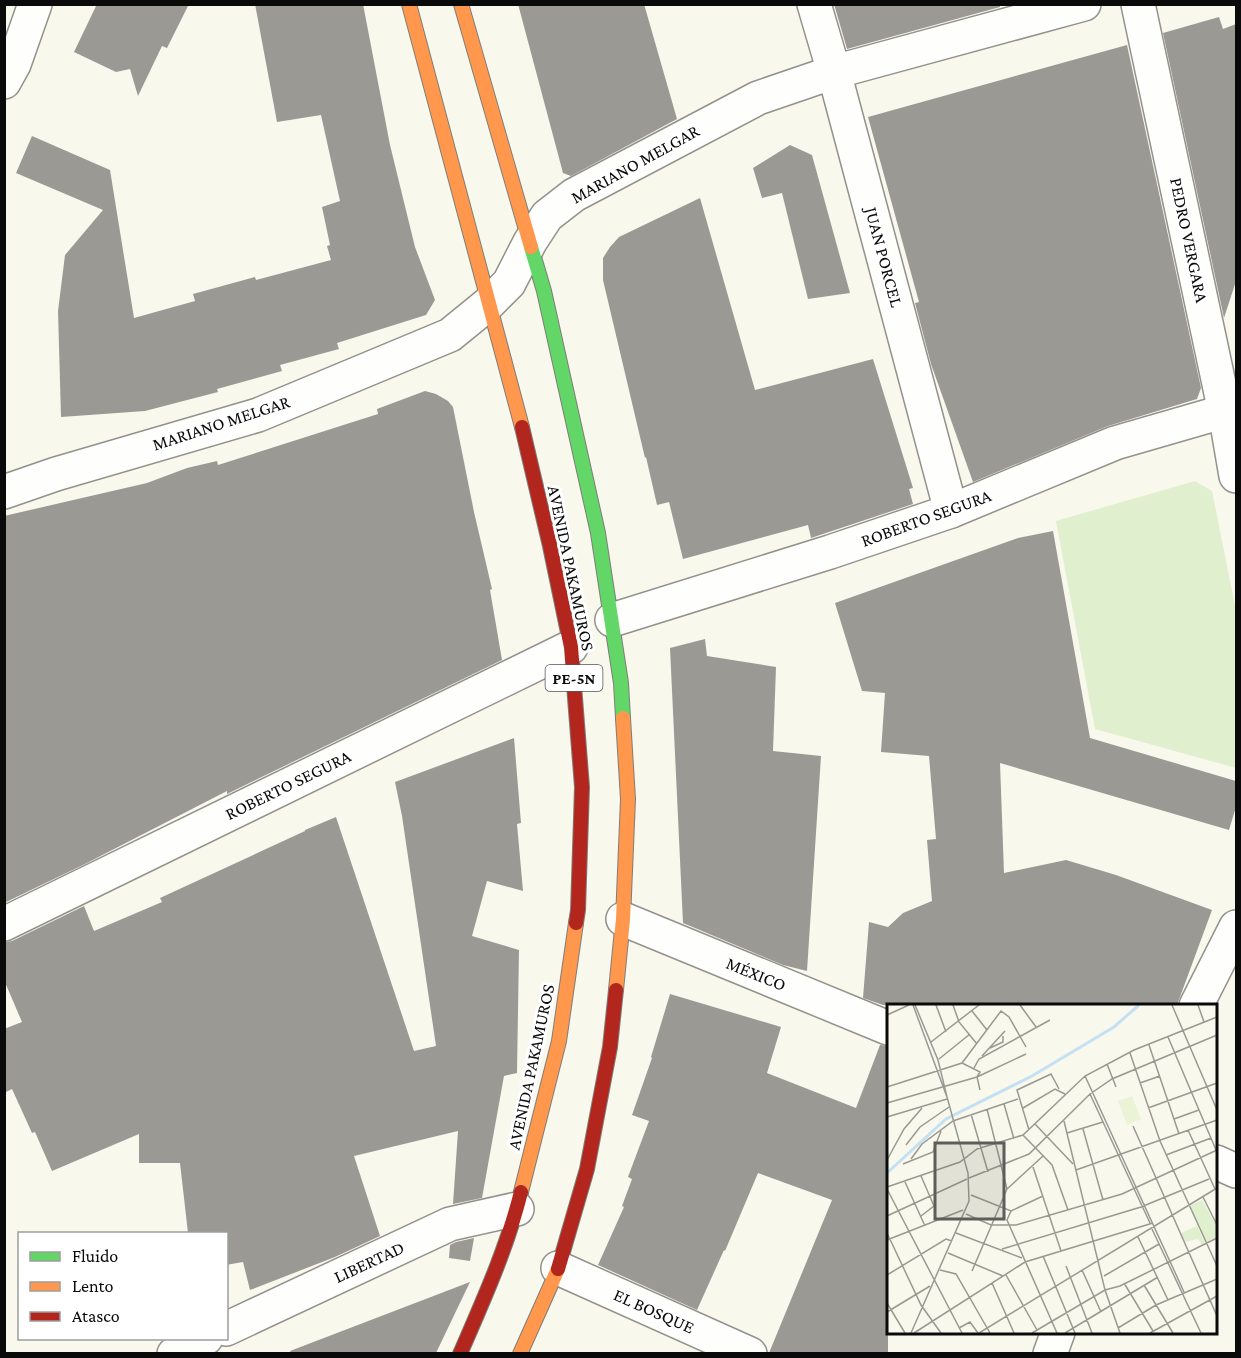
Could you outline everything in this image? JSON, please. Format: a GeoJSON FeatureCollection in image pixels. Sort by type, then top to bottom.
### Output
{"type":"FeatureCollection","features":[{"type":"Feature","properties":{"kind":"highway","name":"AVENIDA PAKAMUROS"},"geometry":{"type":"LineString","coordinates":[[409,4],[528,451],[550,546],[571,647],[582,787],[578,910],[559,1041],[517,1209],[494,1275],[460,1353]]}},
{"type":"Feature","properties":{"kind":"highway","name":"PE-5N"},"geometry":{"type":"LineString","coordinates":[[461,4],[544,291],[598,533],[621,683],[628,799],[623,920],[610,1047],[588,1169],[558,1268],[520,1353]]}},
{"type":"Feature","properties":{"kind":"street"},"geometry":{"type":"LineString","coordinates":[[4,82],[14,64],[35,4]]}},
{"type":"Feature","properties":{"kind":"street","name":"JUAN PORCEL"},"geometry":{"type":"LineString","coordinates":[[814,4],[951,511]]}},
{"type":"Feature","properties":{"kind":"street","name":"MARIANO MELGAR"},"geometry":{"type":"LineString","coordinates":[[4,492],[56,474],[258,415],[450,335],[488,304],[509,283],[530,242],[547,216],[574,195],[758,98],[834,72],[1084,4]]}},
{"type":"Feature","properties":{"kind":"street","name":"PEDRO VERGARA"},"geometry":{"type":"LineString","coordinates":[[1138,4],[1231,410],[1236,476]]}},
{"type":"Feature","properties":{"kind":"street","name":"ROBERTO SEGURA"},"geometry":{"type":"LineString","coordinates":[[612,620],[830,552],[951,511],[1115,443],[1231,410]]}},
{"type":"Feature","properties":{"kind":"street","name":"ROBERTO SEGURA"},"geometry":{"type":"LineString","coordinates":[[4,924],[571,647]]}},
{"type":"Feature","properties":{"kind":"street","name":"MÉXICO"},"geometry":{"type":"LineString","coordinates":[[623,920],[887,1028]]}},
{"type":"Feature","properties":{"kind":"street"},"geometry":{"type":"LineString","coordinates":[[1197,1004],[1236,927]]}},
{"type":"Feature","properties":{"kind":"street"},"geometry":{"type":"LineString","coordinates":[[1217,1163],[1236,1171]]}},
{"type":"Feature","properties":{"kind":"street","name":"LIBERTAD"},"geometry":{"type":"LineString","coordinates":[[228,1328],[450,1224],[517,1209]]}},
{"type":"Feature","properties":{"kind":"street","name":"EL BOSQUE"},"geometry":{"type":"LineString","coordinates":[[558,1268],[750,1353]]}},
{"type":"Feature","properties":{"kind":"street"},"geometry":{"type":"LineString","coordinates":[[1050,1353],[1057,1334]]}},
{"type":"Feature","properties":{"kind":"street"},"geometry":{"type":"LineString","coordinates":[[174,1353],[202,1340]]}},
{"type":"Feature","properties":{"kind":"green space"},"geometry":{"type":"Polygon","coordinates":[[[1195,481],[1212,491],[1236,611],[1236,768],[1095,729],[1056,521],[1195,481]]]}},
{"type":"Feature","properties":{"kind":"building"},"geometry":{"type":"Polygon","coordinates":[[[97,4],[189,4],[167,48],[162,46],[138,96],[130,69],[116,72],[74,52],[97,4]]]}},
{"type":"Feature","properties":{"kind":"building"},"geometry":{"type":"Polygon","coordinates":[[[255,4],[363,4],[390,145],[415,247],[435,300],[426,315],[337,343],[339,349],[280,365],[282,371],[217,389],[218,392],[145,411],[61,417],[58,311],[65,255],[103,210],[16,173],[32,136],[110,170],[134,318],[195,301],[193,294],[331,260],[322,207],[340,201],[321,115],[277,122],[255,4]]]}},
{"type":"Feature","properties":{"kind":"building"},"geometry":{"type":"Polygon","coordinates":[[[518,4],[644,4],[677,119],[571,176],[563,173],[518,4]]]}},
{"type":"Feature","properties":{"kind":"building"},"geometry":{"type":"Polygon","coordinates":[[[834,4],[1000,4],[1000,7],[847,49],[834,4]]]}},
{"type":"Feature","properties":{"kind":"building"},"geometry":{"type":"Polygon","coordinates":[[[1219,17],[1223,29],[1236,24],[1236,281],[1224,318],[1163,33],[1219,17]]]}},
{"type":"Feature","properties":{"kind":"building"},"geometry":{"type":"Polygon","coordinates":[[[1127,45],[1201,388],[1197,399],[1108,426],[973,482],[931,364],[915,303],[919,302],[868,117],[1127,45]]]}},
{"type":"Feature","properties":{"kind":"building"},"geometry":{"type":"Polygon","coordinates":[[[790,145],[812,155],[850,293],[808,299],[782,193],[762,198],[753,168],[790,145]]]}},
{"type":"Feature","properties":{"kind":"building"},"geometry":{"type":"Polygon","coordinates":[[[700,198],[755,390],[873,359],[913,488],[909,489],[913,504],[811,538],[808,525],[683,559],[669,502],[657,505],[603,280],[603,258],[619,237],[700,198]]]}},
{"type":"Feature","properties":{"kind":"building"},"geometry":{"type":"Polygon","coordinates":[[[425,391],[436,394],[453,407],[492,589],[490,590],[502,660],[227,794],[227,791],[4,903],[4,516],[147,483],[187,468],[217,461],[218,465],[378,414],[377,409],[425,391]]]}},
{"type":"Feature","properties":{"kind":"building"},"geometry":{"type":"Polygon","coordinates":[[[1053,531],[1090,738],[1236,781],[1236,807],[1229,830],[1000,763],[1004,873],[1066,860],[1116,875],[1212,910],[1177,1004],[883,1005],[863,998],[869,922],[888,927],[903,913],[932,901],[927,840],[936,839],[929,756],[881,752],[885,693],[862,691],[835,603],[1018,538],[1053,531]]]}},
{"type":"Feature","properties":{"kind":"building"},"geometry":{"type":"Polygon","coordinates":[[[705,639],[707,656],[776,667],[773,751],[821,756],[807,971],[783,965],[683,923],[670,648],[705,639]]]}},
{"type":"Feature","properties":{"kind":"building"},"geometry":{"type":"Polygon","coordinates":[[[514,738],[521,823],[517,824],[523,891],[487,881],[472,936],[519,950],[517,1073],[504,1076],[482,1198],[453,1204],[458,1131],[354,1156],[380,1236],[335,1257],[250,1290],[243,1262],[228,1265],[228,1232],[188,1232],[180,1163],[139,1163],[139,1134],[52,1171],[35,1132],[32,1133],[12,1089],[4,1093],[4,1029],[22,1022],[4,980],[4,942],[12,941],[84,906],[94,931],[162,902],[160,898],[336,817],[414,1051],[436,1046],[395,782],[514,738]]]}},
{"type":"Feature","properties":{"kind":"building"},"geometry":{"type":"Polygon","coordinates":[[[670,994],[781,1027],[767,1073],[856,1108],[880,1045],[887,1046],[888,1353],[769,1353],[832,1200],[758,1173],[697,1310],[598,1265],[624,1207],[622,1206],[632,1179],[628,1177],[649,1121],[632,1115],[670,994]]]}},
{"type":"Feature","properties":{"kind":"building"},"geometry":{"type":"Polygon","coordinates":[[[474,1238],[470,1261],[449,1258],[450,1245],[474,1238]]]}},
{"type":"Feature","properties":{"kind":"building"},"geometry":{"type":"Polygon","coordinates":[[[470,1282],[436,1353],[291,1353],[290,1351],[470,1282]]]}},
{"type":"Feature","properties":{"kind":"traffic: fast"},"geometry":{"type":"LineString","coordinates":[[531,247],[544,291],[598,533],[621,683],[623,718]]}},
{"type":"Feature","properties":{"kind":"traffic: slow"},"geometry":{"type":"LineString","coordinates":[[409,4],[522,427]]}},
{"type":"Feature","properties":{"kind":"traffic: slow"},"geometry":{"type":"LineString","coordinates":[[461,4],[531,247]]}},
{"type":"Feature","properties":{"kind":"traffic: slow"},"geometry":{"type":"LineString","coordinates":[[616,990],[623,919],[628,799],[623,718]]}},
{"type":"Feature","properties":{"kind":"traffic: slow"},"geometry":{"type":"LineString","coordinates":[[521,1192],[559,1041],[576,923]]}},
{"type":"Feature","properties":{"kind":"traffic: slow"},"geometry":{"type":"LineString","coordinates":[[520,1354],[558,1269]]}},
{"type":"Feature","properties":{"kind":"traffic: jam"},"geometry":{"type":"LineString","coordinates":[[522,427],[571,647],[582,787],[576,923]]}},
{"type":"Feature","properties":{"kind":"traffic: jam"},"geometry":{"type":"LineString","coordinates":[[558,1269],[587,1169],[610,1047],[616,990]]}},
{"type":"Feature","properties":{"kind":"traffic: jam"},"geometry":{"type":"LineString","coordinates":[[460,1354],[502,1254],[521,1192]]}}]}
